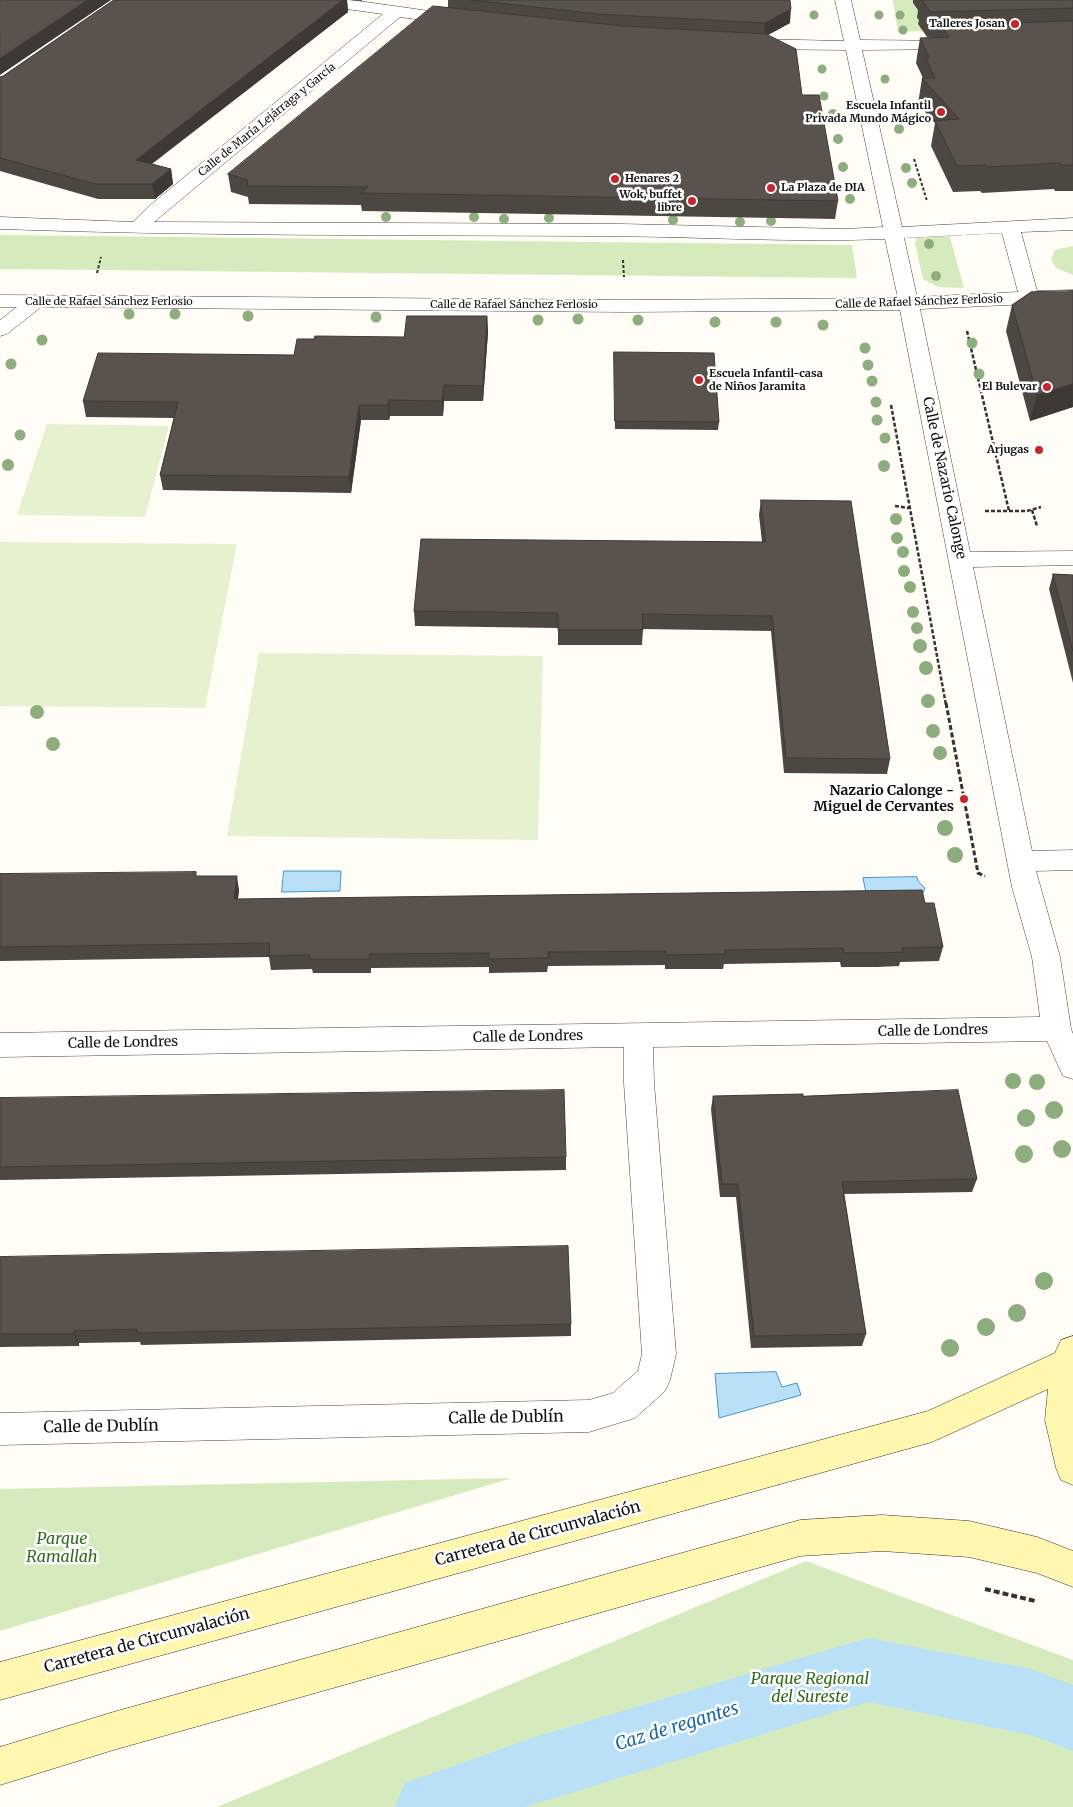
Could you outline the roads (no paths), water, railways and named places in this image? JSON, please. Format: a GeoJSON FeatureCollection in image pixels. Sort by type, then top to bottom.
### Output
{"type":"FeatureCollection","features":[{"type":"Feature","properties":{"kind":"main road"},"geometry":{"type":"LineString","coordinates":[[1070,1358],[1062,1420],[1073,1468]]}},
{"type":"Feature","properties":{"kind":"main road","name":"Carretera de Circunvalación"},"geometry":{"type":"LineString","coordinates":[[0,1681],[932,1426],[1070,1358]]}},
{"type":"Feature","properties":{"kind":"main road"},"geometry":{"type":"LineString","coordinates":[[0,1766],[119,1729],[800,1538],[882,1533],[970,1539],[1037,1555],[1073,1569]]}},
{"type":"Feature","properties":{"kind":"street"},"geometry":{"type":"LineString","coordinates":[[318,0],[473,22]]}},
{"type":"Feature","properties":{"kind":"street","name":"Calle de Nazario Calonge"},"geometry":{"type":"LineString","coordinates":[[843,0],[909,304],[1024,874],[1046,957],[1056,1029],[1073,1067]]}},
{"type":"Feature","properties":{"kind":"street","name":"Calle de María Lejárraga y García"},"geometry":{"type":"LineString","coordinates":[[138,228],[155,211],[396,12]]}},
{"type":"Feature","properties":{"kind":"street"},"geometry":{"type":"LineString","coordinates":[[734,44],[853,46],[977,44]]}},
{"type":"Feature","properties":{"kind":"street"},"geometry":{"type":"LineString","coordinates":[[0,223],[138,228],[621,230],[845,234],[1073,224]]}},
{"type":"Feature","properties":{"kind":"street"},"geometry":{"type":"LineString","coordinates":[[1010,226],[1029,298]]}},
{"type":"Feature","properties":{"kind":"street","name":"Calle de Rafael Sánchez Ferlosio"},"geometry":{"type":"LineString","coordinates":[[0,301],[626,306],[909,304],[1073,296]]}},
{"type":"Feature","properties":{"kind":"street"},"geometry":{"type":"LineString","coordinates":[[0,330],[38,301]]}},
{"type":"Feature","properties":{"kind":"street"},"geometry":{"type":"LineString","coordinates":[[961,560],[1073,558]]}},
{"type":"Feature","properties":{"kind":"street"},"geometry":{"type":"LineString","coordinates":[[1024,874],[1073,860]]}},
{"type":"Feature","properties":{"kind":"street","name":"Calle de Nazario Calonge"},"geometry":{"type":"LineString","coordinates":[[1046,957],[1073,1000]]}},
{"type":"Feature","properties":{"kind":"street","name":"Calle de Londres"},"geometry":{"type":"LineString","coordinates":[[0,1045],[1056,1029]]}},
{"type":"Feature","properties":{"kind":"street","name":"Calle de Dublín"},"geometry":{"type":"LineString","coordinates":[[0,1429],[589,1416],[623,1407],[653,1380],[660,1354],[639,1083],[638,1035]]}},
{"type":"Feature","properties":{"kind":"water"},"geometry":{"type":"Polygon","coordinates":[[[284,871],[341,871],[340,891],[282,892],[284,871]]]}},
{"type":"Feature","properties":{"kind":"water"},"geometry":{"type":"Polygon","coordinates":[[[917,877],[918,881],[925,888],[923,893],[867,898],[863,878],[917,877]]]}},
{"type":"Feature","properties":{"kind":"water"},"geometry":{"type":"Polygon","coordinates":[[[776,1372],[782,1387],[797,1383],[801,1395],[719,1418],[715,1374],[776,1372]]]}},
{"type":"Feature","properties":{"kind":"waterway","name":"Caz de regantes"},"geometry":{"type":"LineString","coordinates":[[429,1807],[535,1770],[868,1670],[1031,1702],[1073,1718]]}},
{"type":"Feature","properties":{"kind":"place","name":"Talleres Josan"},"geometry":{"type":"Point","coordinates":[1015,24]}},
{"type":"Feature","properties":{"kind":"place","name":"Escuela Infantil Privada Mundo Mágico"},"geometry":{"type":"Point","coordinates":[941,112]}},
{"type":"Feature","properties":{"kind":"place","name":"Henares 2"},"geometry":{"type":"Point","coordinates":[615,179]}},
{"type":"Feature","properties":{"kind":"place","name":"La Plaza de DIA"},"geometry":{"type":"Point","coordinates":[771,188]}},
{"type":"Feature","properties":{"kind":"place","name":"Wok, buffet libre"},"geometry":{"type":"Point","coordinates":[692,201]}},
{"type":"Feature","properties":{"kind":"place","name":"Escuela Infantil-casa de Niños Jaramita"},"geometry":{"type":"Point","coordinates":[699,380]}},
{"type":"Feature","properties":{"kind":"place","name":"El Bulevar"},"geometry":{"type":"Point","coordinates":[1047,387]}},
{"type":"Feature","properties":{"kind":"place","name":"Arjugas"},"geometry":{"type":"Point","coordinates":[1039,450]}},
{"type":"Feature","properties":{"kind":"place","name":"Nazario Calonge - Miguel de Cervantes"},"geometry":{"type":"Point","coordinates":[964,799]}},
{"type":"Feature","properties":{"kind":"park label","name":"Parque Ramallah"},"geometry":{"type":"Point","coordinates":[62,1548]}},
{"type":"Feature","properties":{"kind":"park label","name":"Parque Regional del Sureste"},"geometry":{"type":"Point","coordinates":[810,1688]}}]}
